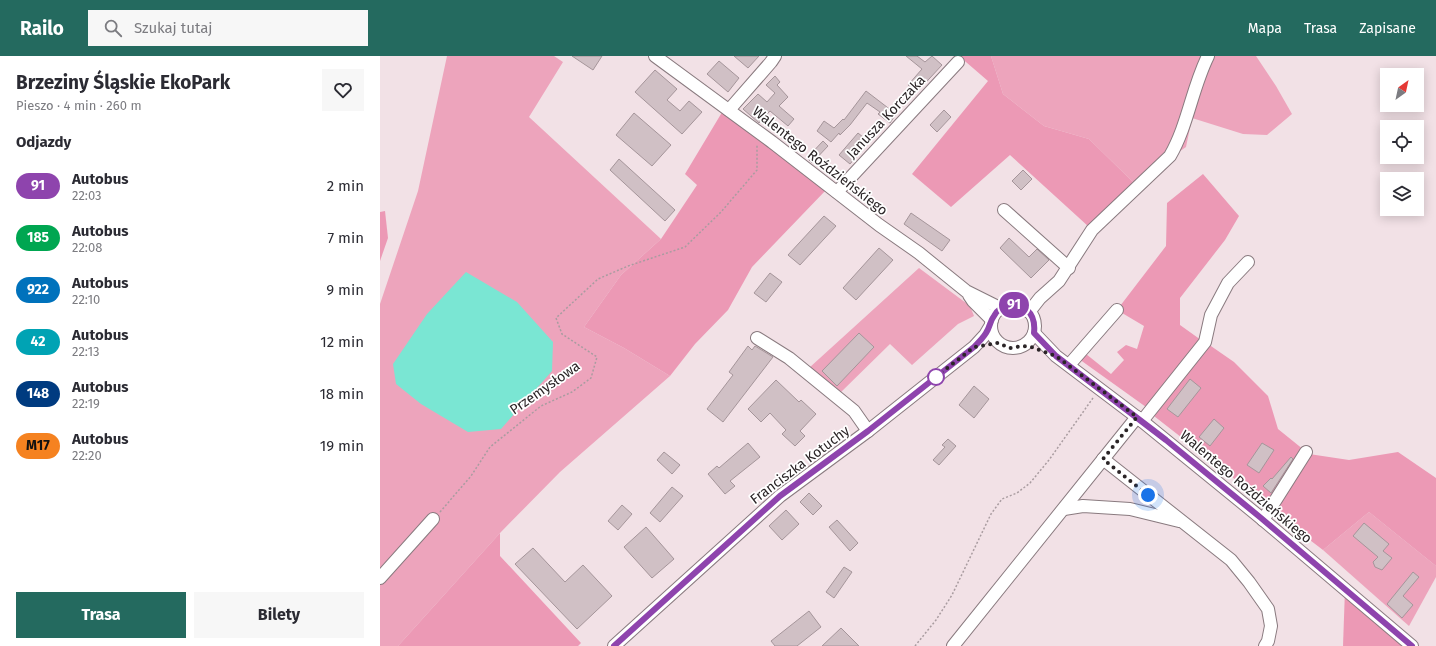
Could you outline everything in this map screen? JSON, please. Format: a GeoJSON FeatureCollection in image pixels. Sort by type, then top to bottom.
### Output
{"type":"FeatureCollection","features":[{"type":"Feature","properties":{"kind":"street","name":"Walentego Roździeńskiego"},"geometry":{"type":"LineString","coordinates":[[655,56],[757,131],[879,225],[919,253],[966,291],[1000,308]]}},
{"type":"Feature","properties":{"kind":"street"},"geometry":{"type":"LineString","coordinates":[[729,110],[775,56]]}},
{"type":"Feature","properties":{"kind":"street"},"geometry":{"type":"LineString","coordinates":[[1029,312],[1040,298],[1059,281],[1092,230],[1170,156],[1178,142],[1200,72],[1208,56]]}},
{"type":"Feature","properties":{"kind":"street","name":"Janusza Korczaka"},"geometry":{"type":"LineString","coordinates":[[837,192],[958,62]]}},
{"type":"Feature","properties":{"kind":"street"},"geometry":{"type":"LineString","coordinates":[[1004,210],[1068,268]]}},
{"type":"Feature","properties":{"kind":"street"},"geometry":{"type":"LineString","coordinates":[[953,646],[1103,459],[1140,419],[1205,342],[1211,315],[1228,283],[1248,262]]}},
{"type":"Feature","properties":{"kind":"street","name":"Walentego Roździeńskiego"},"geometry":{"type":"LineString","coordinates":[[966,291],[991,323]]}},
{"type":"Feature","properties":{"kind":"street"},"geometry":{"type":"LineString","coordinates":[[1018,305],[1029,312],[1034,322],[1034,333],[1029,341],[1023,346],[1010,348],[998,343],[991,332],[991,323],[1000,308],[1018,305]]}},
{"type":"Feature","properties":{"kind":"street"},"geometry":{"type":"LineString","coordinates":[[1069,365],[1117,310]]}},
{"type":"Feature","properties":{"kind":"street","name":"Franciszka Kotuchy"},"geometry":{"type":"LineString","coordinates":[[614,646],[780,496],[868,431],[974,347],[985,335],[991,323]]}},
{"type":"Feature","properties":{"kind":"street","name":"Walentego Roździeńskiego"},"geometry":{"type":"LineString","coordinates":[[1034,333],[1056,356],[1140,419],[1263,520],[1412,646]]}},
{"type":"Feature","properties":{"kind":"street"},"geometry":{"type":"LineString","coordinates":[[758,338],[788,358],[854,411],[868,431]]}},
{"type":"Feature","properties":{"kind":"street","name":"Franciszka Kotuchy"},"geometry":{"type":"LineString","coordinates":[[974,347],[998,343]]}},
{"type":"Feature","properties":{"kind":"street","name":"Walentego Roździeńskiego"},"geometry":{"type":"LineString","coordinates":[[1023,346],[1056,356]]}},
{"type":"Feature","properties":{"kind":"street"},"geometry":{"type":"LineString","coordinates":[[1263,520],[1306,452]]}},
{"type":"Feature","properties":{"kind":"street"},"geometry":{"type":"LineString","coordinates":[[1103,459],[1231,560],[1268,609],[1271,626],[1268,641],[1265,646]]}},
{"type":"Feature","properties":{"kind":"street"},"geometry":{"type":"LineString","coordinates":[[1064,509],[1083,506],[1130,509],[1183,522]]}},
{"type":"Feature","properties":{"kind":"street"},"geometry":{"type":"LineString","coordinates":[[380,578],[434,519]]}},
{"type":"Feature","properties":{"kind":"path","name":"Przemysłowa"},"geometry":{"type":"LineString","coordinates":[[434,519],[470,476],[490,447],[541,406],[572,392],[591,378],[597,357],[562,334],[556,318],[598,278],[628,266],[685,247],[721,212],[757,170],[757,131]]}},
{"type":"Feature","properties":{"kind":"path"},"geometry":{"type":"LineString","coordinates":[[915,646],[936,620],[952,595],[991,514],[1002,499],[1017,494],[1030,483],[1049,460],[1093,398],[1102,390]]}},
{"type":"Feature","properties":{"kind":"shaded area"},"geometry":{"type":"Polygon","coordinates":[[[447,56],[554,56],[563,62],[529,117],[661,239],[621,275],[584,327],[624,348],[670,376],[560,472],[500,533],[398,646],[380,646],[380,304],[418,191],[447,56]]]}},
{"type":"Feature","properties":{"kind":"shaded area"},"geometry":{"type":"Polygon","coordinates":[[[959,56],[991,56],[1003,94],[1044,126],[1089,139],[1134,183],[1089,227],[1010,155],[951,207],[912,174],[988,81],[959,56]]]}},
{"type":"Feature","properties":{"kind":"shaded area"},"geometry":{"type":"Polygon","coordinates":[[[991,56],[1256,56],[1292,114],[1267,135],[1243,134],[1192,118],[1186,147],[1134,183],[1089,139],[1044,126],[1003,94],[991,56]]]}},
{"type":"Feature","properties":{"kind":"shaded area"},"geometry":{"type":"Polygon","coordinates":[[[724,109],[826,190],[752,267],[728,310],[695,344],[670,376],[624,348],[584,327],[621,275],[661,239],[697,185],[685,174],[724,109]]]}},
{"type":"Feature","properties":{"kind":"shaded area"},"geometry":{"type":"Polygon","coordinates":[[[1203,174],[1239,216],[1225,240],[1180,298],[1180,325],[1201,340],[1146,407],[1079,359],[1081,350],[1111,374],[1124,360],[1117,352],[1126,345],[1137,349],[1144,326],[1117,310],[1166,246],[1167,203],[1203,174]]]}},
{"type":"Feature","properties":{"kind":"shaded area"},"geometry":{"type":"Polygon","coordinates":[[[385,211],[388,238],[380,261],[380,212],[385,211]]]}},
{"type":"Feature","properties":{"kind":"shaded area"},"geometry":{"type":"Polygon","coordinates":[[[919,268],[970,306],[974,316],[958,324],[912,365],[890,344],[839,394],[809,368],[919,268]]]}},
{"type":"Feature","properties":{"kind":"shaded area"},"geometry":{"type":"Polygon","coordinates":[[[466,272],[517,302],[553,342],[552,371],[501,429],[468,432],[421,404],[396,384],[393,364],[427,314],[466,272]]]}},
{"type":"Feature","properties":{"kind":"shaded area"},"geometry":{"type":"Polygon","coordinates":[[[1208,344],[1234,362],[1268,396],[1278,429],[1304,450],[1268,505],[1154,416],[1208,344]]]}},
{"type":"Feature","properties":{"kind":"shaded area"},"geometry":{"type":"Polygon","coordinates":[[[1398,452],[1436,478],[1436,566],[1369,512],[1323,550],[1273,512],[1309,454],[1349,460],[1398,452]]]}},
{"type":"Feature","properties":{"kind":"shaded area"},"geometry":{"type":"Polygon","coordinates":[[[1369,512],[1436,566],[1436,577],[1409,626],[1323,550],[1369,512]]]}},
{"type":"Feature","properties":{"kind":"shaded area"},"geometry":{"type":"Polygon","coordinates":[[[500,533],[500,556],[581,643],[578,646],[398,646],[500,533]]]}},
{"type":"Feature","properties":{"kind":"shaded area"},"geometry":{"type":"Polygon","coordinates":[[[1345,589],[1410,646],[1343,646],[1345,589]]]}},
{"type":"Feature","properties":{"kind":"building"},"geometry":{"type":"Polygon","coordinates":[[[572,56],[602,56],[593,70],[572,56]]]}},
{"type":"Feature","properties":{"kind":"building"},"geometry":{"type":"Polygon","coordinates":[[[734,56],[759,56],[748,68],[734,56]]]}},
{"type":"Feature","properties":{"kind":"building"},"geometry":{"type":"Polygon","coordinates":[[[906,56],[917,56],[925,62],[932,56],[942,65],[917,92],[908,85],[922,69],[906,56]]]}},
{"type":"Feature","properties":{"kind":"building"},"geometry":{"type":"Polygon","coordinates":[[[719,61],[739,78],[728,92],[707,74],[719,61]]]}},
{"type":"Feature","properties":{"kind":"building"},"geometry":{"type":"Polygon","coordinates":[[[655,70],[677,89],[667,100],[680,111],[689,101],[702,112],[682,134],[635,92],[655,70]]]}},
{"type":"Feature","properties":{"kind":"building"},"geometry":{"type":"Polygon","coordinates":[[[775,76],[780,82],[777,85],[788,97],[779,106],[794,119],[788,126],[770,111],[759,123],[743,109],[758,94],[767,102],[775,93],[766,85],[775,76]]]}},
{"type":"Feature","properties":{"kind":"building"},"geometry":{"type":"Polygon","coordinates":[[[866,91],[896,114],[890,123],[878,114],[880,112],[867,103],[850,125],[840,135],[839,133],[831,142],[817,131],[824,121],[834,128],[843,119],[844,120],[866,91]]]}},
{"type":"Feature","properties":{"kind":"building"},"geometry":{"type":"Polygon","coordinates":[[[944,110],[951,117],[937,132],[930,125],[944,110]]]}},
{"type":"Feature","properties":{"kind":"building"},"geometry":{"type":"Polygon","coordinates":[[[634,113],[671,145],[652,166],[616,135],[634,113]]]}},
{"type":"Feature","properties":{"kind":"building"},"geometry":{"type":"Polygon","coordinates":[[[858,133],[869,142],[850,164],[839,155],[858,133]]]}},
{"type":"Feature","properties":{"kind":"building"},"geometry":{"type":"Polygon","coordinates":[[[823,141],[828,146],[812,163],[807,158],[823,141]]]}},
{"type":"Feature","properties":{"kind":"building"},"geometry":{"type":"Polygon","coordinates":[[[619,159],[675,210],[665,221],[610,170],[619,159]]]}},
{"type":"Feature","properties":{"kind":"building"},"geometry":{"type":"Polygon","coordinates":[[[1023,170],[1032,179],[1021,190],[1012,181],[1023,170]]]}},
{"type":"Feature","properties":{"kind":"building"},"geometry":{"type":"Polygon","coordinates":[[[911,213],[950,240],[942,251],[904,224],[911,213]]]}},
{"type":"Feature","properties":{"kind":"building"},"geometry":{"type":"Polygon","coordinates":[[[824,216],[836,226],[800,265],[788,255],[824,216]]]}},
{"type":"Feature","properties":{"kind":"building"},"geometry":{"type":"Polygon","coordinates":[[[1009,238],[1029,257],[1037,249],[1049,260],[1031,278],[1000,248],[1009,238]]]}},
{"type":"Feature","properties":{"kind":"building"},"geometry":{"type":"Polygon","coordinates":[[[879,248],[893,260],[856,300],[843,288],[879,248]]]}},
{"type":"Feature","properties":{"kind":"building"},"geometry":{"type":"Polygon","coordinates":[[[770,273],[782,282],[766,302],[754,293],[770,273]]]}},
{"type":"Feature","properties":{"kind":"building"},"geometry":{"type":"Polygon","coordinates":[[[859,333],[874,347],[837,386],[822,371],[859,333]]]}},
{"type":"Feature","properties":{"kind":"building"},"geometry":{"type":"Polygon","coordinates":[[[748,346],[752,350],[755,346],[773,357],[723,422],[707,409],[733,375],[729,372],[748,346]]]}},
{"type":"Feature","properties":{"kind":"building"},"geometry":{"type":"Polygon","coordinates":[[[1190,379],[1201,388],[1178,417],[1167,409],[1190,379]]]}},
{"type":"Feature","properties":{"kind":"building"},"geometry":{"type":"Polygon","coordinates":[[[776,380],[799,402],[801,400],[816,414],[800,431],[805,436],[795,446],[782,434],[786,430],[770,413],[761,422],[748,409],[776,380]]]}},
{"type":"Feature","properties":{"kind":"building"},"geometry":{"type":"Polygon","coordinates":[[[974,386],[989,399],[974,418],[959,405],[974,386]]]}},
{"type":"Feature","properties":{"kind":"building"},"geometry":{"type":"Polygon","coordinates":[[[1214,419],[1224,428],[1210,446],[1199,437],[1214,419]]]}},
{"type":"Feature","properties":{"kind":"building"},"geometry":{"type":"Polygon","coordinates":[[[948,439],[956,446],[939,465],[933,460],[945,447],[942,445],[948,439]]]}},
{"type":"Feature","properties":{"kind":"building"},"geometry":{"type":"Polygon","coordinates":[[[748,443],[760,457],[730,481],[735,486],[725,494],[708,474],[717,466],[719,468],[748,443]]]}},
{"type":"Feature","properties":{"kind":"building"},"geometry":{"type":"Polygon","coordinates":[[[1262,443],[1274,450],[1259,473],[1247,465],[1262,443]]]}},
{"type":"Feature","properties":{"kind":"building"},"geometry":{"type":"Polygon","coordinates":[[[664,452],[680,465],[672,474],[657,460],[664,452]]]}},
{"type":"Feature","properties":{"kind":"building"},"geometry":{"type":"Polygon","coordinates":[[[1291,457],[1293,459],[1271,493],[1263,486],[1271,478],[1272,479],[1291,457]]]}},
{"type":"Feature","properties":{"kind":"building"},"geometry":{"type":"Polygon","coordinates":[[[672,487],[683,496],[660,522],[650,513],[672,487]]]}},
{"type":"Feature","properties":{"kind":"building"},"geometry":{"type":"Polygon","coordinates":[[[809,493],[822,506],[813,515],[800,502],[809,493]]]}},
{"type":"Feature","properties":{"kind":"building"},"geometry":{"type":"Polygon","coordinates":[[[622,505],[632,514],[618,530],[608,521],[622,505]]]}},
{"type":"Feature","properties":{"kind":"building"},"geometry":{"type":"Polygon","coordinates":[[[786,510],[799,524],[782,540],[769,526],[786,510]]]}},
{"type":"Feature","properties":{"kind":"building"},"geometry":{"type":"Polygon","coordinates":[[[837,520],[858,543],[850,551],[829,527],[837,520]]]}},
{"type":"Feature","properties":{"kind":"building"},"geometry":{"type":"Polygon","coordinates":[[[1364,523],[1389,544],[1383,551],[1392,558],[1382,570],[1375,567],[1373,562],[1378,557],[1353,536],[1364,523]]]}},
{"type":"Feature","properties":{"kind":"building"},"geometry":{"type":"Polygon","coordinates":[[[646,527],[674,559],[652,578],[624,547],[646,527]]]}},
{"type":"Feature","properties":{"kind":"building"},"geometry":{"type":"Polygon","coordinates":[[[533,548],[565,582],[583,565],[612,596],[577,629],[515,564],[533,548]]]}},
{"type":"Feature","properties":{"kind":"building"},"geometry":{"type":"Polygon","coordinates":[[[844,567],[852,572],[834,598],[826,592],[844,567]]]}},
{"type":"Feature","properties":{"kind":"building"},"geometry":{"type":"Polygon","coordinates":[[[1413,572],[1419,577],[1403,596],[1413,605],[1402,618],[1387,604],[1413,572]]]}},
{"type":"Feature","properties":{"kind":"building"},"geometry":{"type":"Polygon","coordinates":[[[809,611],[821,627],[797,646],[775,646],[771,641],[809,611]]]}},
{"type":"Feature","properties":{"kind":"building"},"geometry":{"type":"Polygon","coordinates":[[[841,628],[859,646],[822,646],[841,628]]]}},
{"type":"Feature","properties":{"kind":"bus line","name":"91"},"geometry":{"type":"LineString","coordinates":[[614,646],[780,496],[868,431],[974,347],[985,335],[994,316],[1000,308],[1018,305],[1024,308],[1032,316],[1035,327],[1034,333],[1056,356],[1166,440],[1412,646]]}},
{"type":"Feature","properties":{"kind":"route"},"geometry":{"type":"LineString","coordinates":[[936,377],[974,347],[990,343],[998,343],[1010,348],[1023,346],[1056,356],[1137,417],[1103,459],[1148,495]]}}]}
